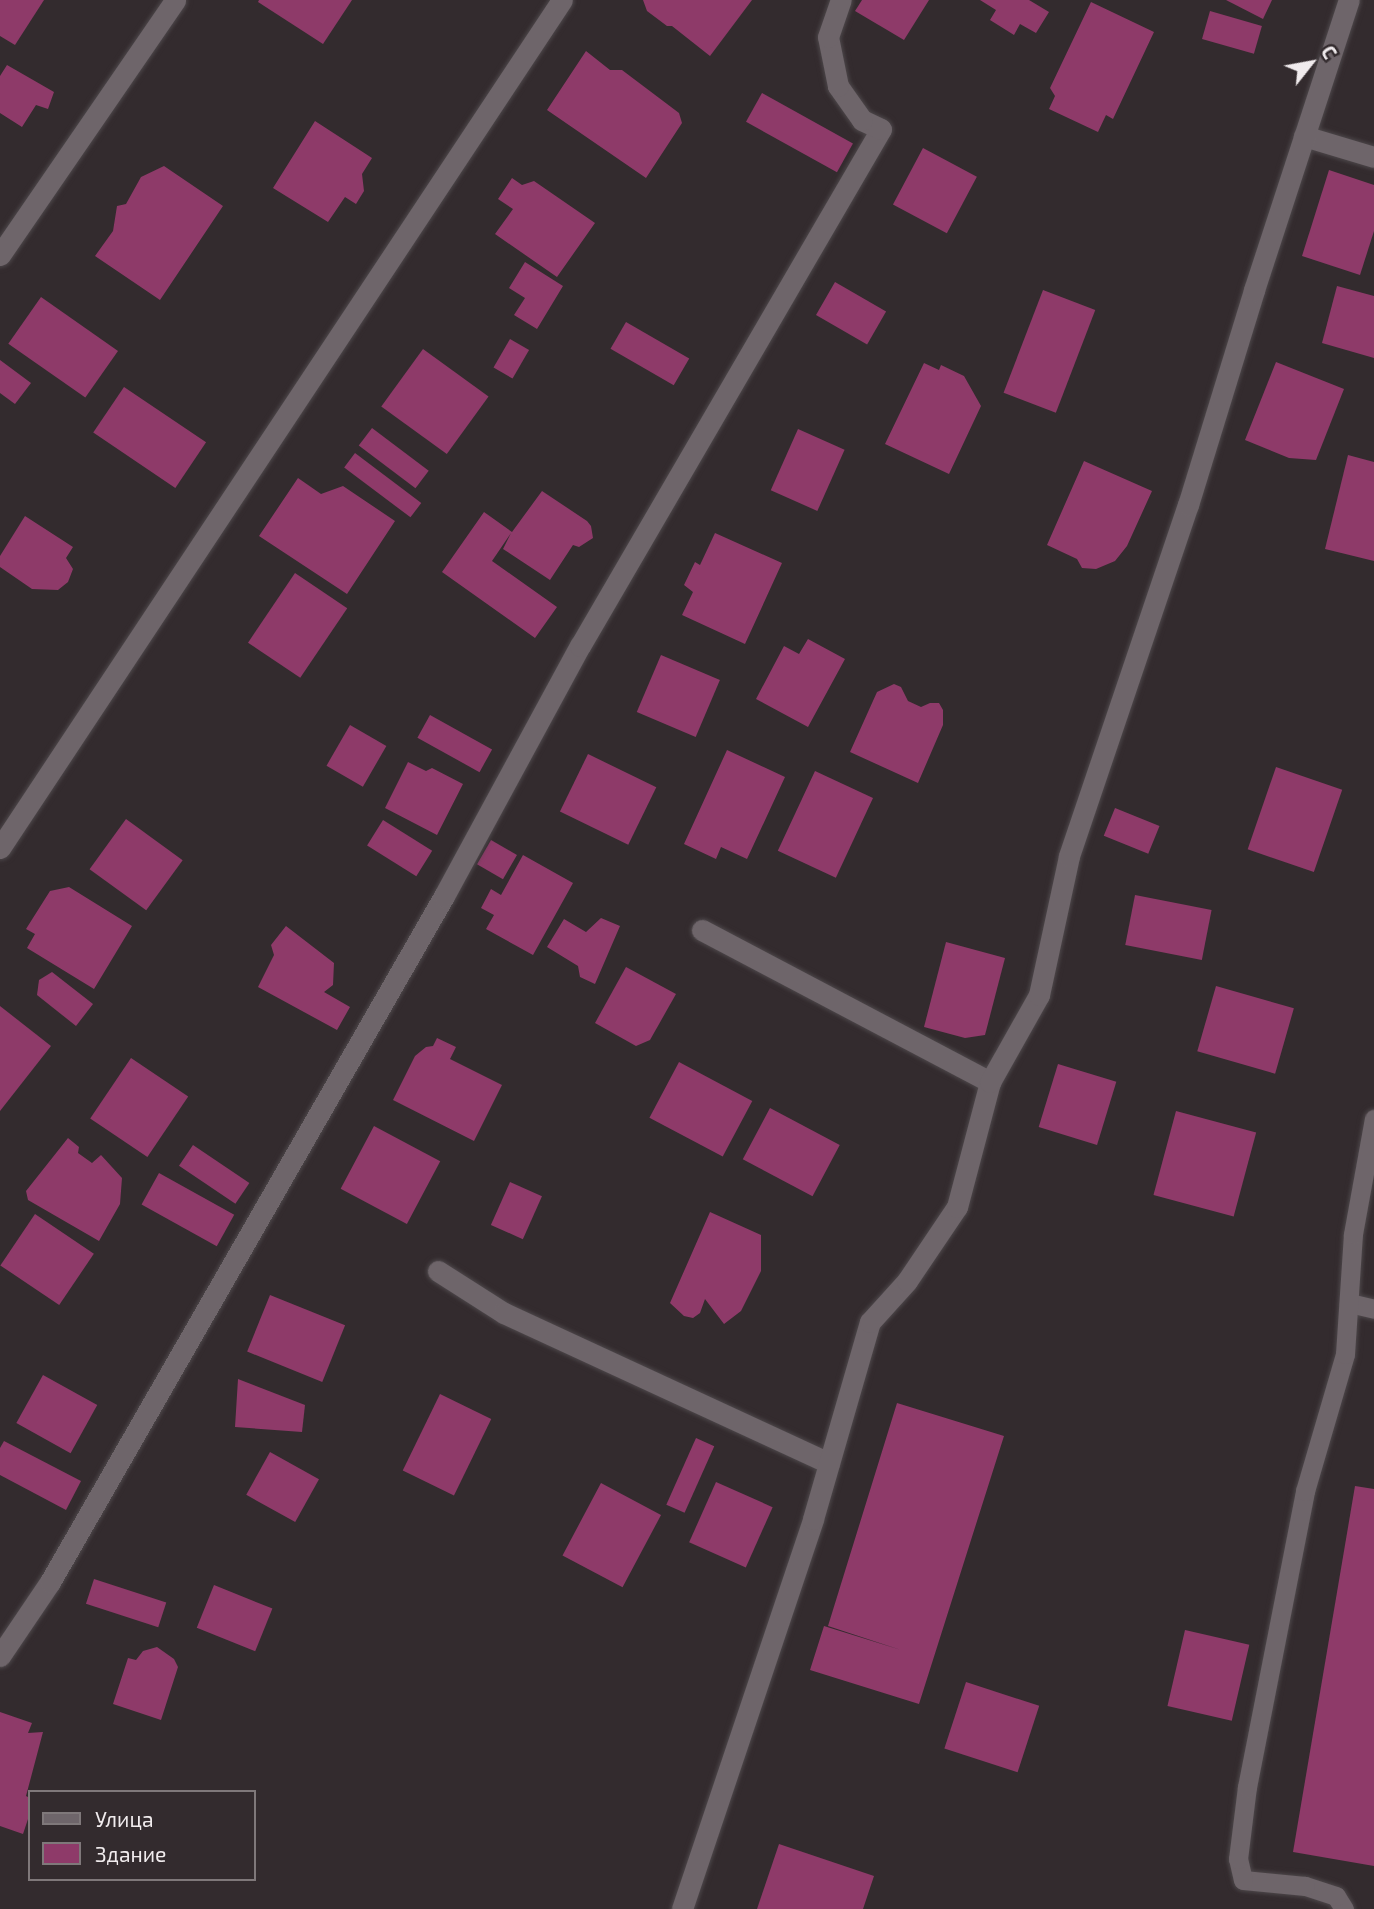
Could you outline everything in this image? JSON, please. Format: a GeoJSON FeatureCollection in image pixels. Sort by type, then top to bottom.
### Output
{"type":"FeatureCollection","features":[{"type":"Feature","properties":{"kind":"street"},"geometry":{"type":"LineString","coordinates":[[0,255],[175,0]]}},
{"type":"Feature","properties":{"kind":"street"},"geometry":{"type":"LineString","coordinates":[[0,848],[562,0]]}},
{"type":"Feature","properties":{"kind":"street"},"geometry":{"type":"LineString","coordinates":[[0,1656],[50,1582],[444,896],[580,646],[881,129],[862,120],[838,86],[828,37],[841,0]]}},
{"type":"Feature","properties":{"kind":"street"},"geometry":{"type":"LineString","coordinates":[[682,1909],[829,1462],[870,1322],[907,1281],[957,1207],[990,1082],[1039,995],[1069,856],[1188,505],[1349,0]]}},
{"type":"Feature","properties":{"kind":"street"},"geometry":{"type":"LineString","coordinates":[[1304,136],[1374,157]]}},
{"type":"Feature","properties":{"kind":"street"},"geometry":{"type":"LineString","coordinates":[[702,930],[990,1082]]}},
{"type":"Feature","properties":{"kind":"street"},"geometry":{"type":"LineString","coordinates":[[438,1271],[504,1314],[829,1462]]}},
{"type":"Feature","properties":{"kind":"lane"},"geometry":{"type":"LineString","coordinates":[[1344,1909],[1336,1896],[1305,1886],[1243,1880],[1238,1859],[1247,1787],[1306,1491],[1345,1354],[1353,1234],[1374,1119]]}},
{"type":"Feature","properties":{"kind":"lane"},"geometry":{"type":"LineString","coordinates":[[1349,1303],[1374,1309]]}},
{"type":"Feature","properties":{"kind":"building"},"geometry":{"type":"Polygon","coordinates":[[[0,0],[44,0],[15,45],[0,36],[0,0]]]}},
{"type":"Feature","properties":{"kind":"building"},"geometry":{"type":"Polygon","coordinates":[[[352,0],[323,44],[258,2],[352,0]]]}},
{"type":"Feature","properties":{"kind":"building"},"geometry":{"type":"Polygon","coordinates":[[[643,0],[752,0],[710,56],[672,26],[667,26],[647,11],[643,0]]]}},
{"type":"Feature","properties":{"kind":"building"},"geometry":{"type":"Polygon","coordinates":[[[862,0],[929,0],[904,40],[855,11],[862,0]]]}},
{"type":"Feature","properties":{"kind":"building"},"geometry":{"type":"Polygon","coordinates":[[[980,0],[1029,0],[1049,12],[1036,33],[1020,24],[1014,35],[990,20],[996,10],[980,0]]]}},
{"type":"Feature","properties":{"kind":"building"},"geometry":{"type":"Polygon","coordinates":[[[1226,0],[1272,0],[1263,19],[1226,0]]]}},
{"type":"Feature","properties":{"kind":"building"},"geometry":{"type":"Polygon","coordinates":[[[1091,2],[1154,32],[1113,119],[1106,115],[1098,132],[1049,109],[1055,96],[1050,88],[1091,2]]]}},
{"type":"Feature","properties":{"kind":"building"},"geometry":{"type":"Polygon","coordinates":[[[1210,11],[1262,26],[1254,54],[1202,39],[1210,11]]]}},
{"type":"Feature","properties":{"kind":"building"},"geometry":{"type":"Polygon","coordinates":[[[586,51],[610,70],[622,70],[679,113],[682,123],[646,178],[547,110],[586,51]]]}},
{"type":"Feature","properties":{"kind":"building"},"geometry":{"type":"Polygon","coordinates":[[[7,65],[54,92],[48,109],[36,105],[22,127],[0,113],[0,76],[7,65]]]}},
{"type":"Feature","properties":{"kind":"building"},"geometry":{"type":"Polygon","coordinates":[[[762,93],[853,143],[837,172],[746,122],[762,93]]]}},
{"type":"Feature","properties":{"kind":"building"},"geometry":{"type":"Polygon","coordinates":[[[315,121],[372,158],[362,174],[364,191],[356,204],[345,197],[328,222],[273,188],[315,121]]]}},
{"type":"Feature","properties":{"kind":"building"},"geometry":{"type":"Polygon","coordinates":[[[923,148],[977,177],[947,233],[893,205],[923,148]]]}},
{"type":"Feature","properties":{"kind":"building"},"geometry":{"type":"Polygon","coordinates":[[[164,166],[223,206],[160,300],[95,256],[113,231],[117,206],[126,204],[141,177],[164,166]]]}},
{"type":"Feature","properties":{"kind":"building"},"geometry":{"type":"Polygon","coordinates":[[[1329,170],[1374,185],[1374,231],[1360,275],[1302,256],[1329,170]]]}},
{"type":"Feature","properties":{"kind":"building"},"geometry":{"type":"Polygon","coordinates":[[[512,178],[522,185],[534,181],[595,223],[557,277],[495,234],[513,209],[498,199],[512,178]]]}},
{"type":"Feature","properties":{"kind":"building"},"geometry":{"type":"Polygon","coordinates":[[[525,262],[563,286],[537,329],[514,315],[525,298],[509,288],[525,262]]]}},
{"type":"Feature","properties":{"kind":"building"},"geometry":{"type":"Polygon","coordinates":[[[835,282],[886,311],[867,344],[816,315],[835,282]]]}},
{"type":"Feature","properties":{"kind":"building"},"geometry":{"type":"Polygon","coordinates":[[[1337,286],[1374,296],[1374,358],[1322,343],[1337,286]]]}},
{"type":"Feature","properties":{"kind":"building"},"geometry":{"type":"Polygon","coordinates":[[[1043,290],[1095,310],[1056,413],[1004,393],[1043,290]]]}},
{"type":"Feature","properties":{"kind":"building"},"geometry":{"type":"Polygon","coordinates":[[[41,297],[118,351],[85,398],[8,344],[41,297]]]}},
{"type":"Feature","properties":{"kind":"building"},"geometry":{"type":"Polygon","coordinates":[[[626,322],[689,359],[674,385],[610,349],[626,322]]]}},
{"type":"Feature","properties":{"kind":"building"},"geometry":{"type":"Polygon","coordinates":[[[510,339],[529,350],[513,379],[494,368],[510,339]]]}},
{"type":"Feature","properties":{"kind":"building"},"geometry":{"type":"Polygon","coordinates":[[[423,349],[489,397],[447,454],[381,406],[423,349]]]}},
{"type":"Feature","properties":{"kind":"building"},"geometry":{"type":"Polygon","coordinates":[[[0,360],[31,383],[15,404],[0,393],[0,360]]]}},
{"type":"Feature","properties":{"kind":"building"},"geometry":{"type":"Polygon","coordinates":[[[1276,362],[1344,389],[1316,460],[1289,458],[1245,440],[1276,362]]]}},
{"type":"Feature","properties":{"kind":"building"},"geometry":{"type":"Polygon","coordinates":[[[924,363],[939,370],[941,365],[964,376],[981,406],[949,474],[885,444],[924,363]]]}},
{"type":"Feature","properties":{"kind":"building"},"geometry":{"type":"Polygon","coordinates":[[[124,387],[206,442],[175,488],[93,433],[124,387]]]}},
{"type":"Feature","properties":{"kind":"building"},"geometry":{"type":"Polygon","coordinates":[[[372,428],[429,471],[415,488],[359,446],[372,428]]]}},
{"type":"Feature","properties":{"kind":"building"},"geometry":{"type":"Polygon","coordinates":[[[798,429],[845,450],[817,511],[771,490],[798,429]]]}},
{"type":"Feature","properties":{"kind":"building"},"geometry":{"type":"Polygon","coordinates":[[[355,453],[421,503],[410,517],[344,467],[355,453]]]}},
{"type":"Feature","properties":{"kind":"building"},"geometry":{"type":"Polygon","coordinates":[[[1348,455],[1374,462],[1374,561],[1325,549],[1348,455]]]}},
{"type":"Feature","properties":{"kind":"building"},"geometry":{"type":"Polygon","coordinates":[[[1084,461],[1152,491],[1127,546],[1115,561],[1096,569],[1082,568],[1077,559],[1047,545],[1084,461]]]}},
{"type":"Feature","properties":{"kind":"building"},"geometry":{"type":"Polygon","coordinates":[[[298,478],[321,494],[343,486],[395,521],[347,594],[259,536],[298,478]]]}},
{"type":"Feature","properties":{"kind":"building"},"geometry":{"type":"Polygon","coordinates":[[[542,491],[587,521],[591,526],[593,538],[579,547],[573,545],[550,580],[503,549],[511,533],[492,561],[557,607],[535,638],[442,572],[484,512],[512,532],[542,491]]]}},
{"type":"Feature","properties":{"kind":"building"},"geometry":{"type":"Polygon","coordinates":[[[25,516],[73,547],[66,558],[73,569],[68,582],[58,590],[32,589],[0,567],[0,556],[25,516]]]}},
{"type":"Feature","properties":{"kind":"building"},"geometry":{"type":"Polygon","coordinates":[[[715,533],[782,563],[745,644],[682,615],[693,592],[684,585],[695,562],[700,565],[715,533]]]}},
{"type":"Feature","properties":{"kind":"building"},"geometry":{"type":"Polygon","coordinates":[[[295,573],[347,608],[300,678],[248,643],[295,573]]]}},
{"type":"Feature","properties":{"kind":"building"},"geometry":{"type":"Polygon","coordinates":[[[808,639],[845,659],[808,727],[756,699],[784,646],[799,654],[808,639]]]}},
{"type":"Feature","properties":{"kind":"building"},"geometry":{"type":"Polygon","coordinates":[[[661,655],[720,680],[696,737],[637,712],[661,655]]]}},
{"type":"Feature","properties":{"kind":"building"},"geometry":{"type":"Polygon","coordinates":[[[894,684],[901,687],[908,701],[921,707],[939,703],[943,710],[943,725],[918,783],[850,752],[877,692],[894,684]]]}},
{"type":"Feature","properties":{"kind":"building"},"geometry":{"type":"Polygon","coordinates":[[[430,715],[492,749],[479,772],[417,738],[430,715]]]}},
{"type":"Feature","properties":{"kind":"building"},"geometry":{"type":"Polygon","coordinates":[[[350,725],[386,746],[363,787],[326,766],[350,725]]]}},
{"type":"Feature","properties":{"kind":"building"},"geometry":{"type":"Polygon","coordinates":[[[727,750],[785,777],[747,859],[721,847],[716,859],[684,844],[727,750]]]}},
{"type":"Feature","properties":{"kind":"building"},"geometry":{"type":"Polygon","coordinates":[[[588,754],[656,787],[628,845],[560,812],[588,754]]]}},
{"type":"Feature","properties":{"kind":"building"},"geometry":{"type":"Polygon","coordinates":[[[408,762],[426,771],[432,768],[463,784],[437,835],[385,808],[408,762]]]}},
{"type":"Feature","properties":{"kind":"building"},"geometry":{"type":"Polygon","coordinates":[[[1276,767],[1342,790],[1314,872],[1248,849],[1276,767]]]}},
{"type":"Feature","properties":{"kind":"building"},"geometry":{"type":"Polygon","coordinates":[[[815,771],[873,798],[836,878],[778,851],[815,771]]]}},
{"type":"Feature","properties":{"kind":"building"},"geometry":{"type":"Polygon","coordinates":[[[1115,808],[1160,826],[1148,854],[1104,836],[1115,808]]]}},
{"type":"Feature","properties":{"kind":"building"},"geometry":{"type":"Polygon","coordinates":[[[126,819],[183,860],[146,910],[90,869],[126,819]]]}},
{"type":"Feature","properties":{"kind":"building"},"geometry":{"type":"Polygon","coordinates":[[[383,820],[432,851],[416,876],[367,845],[383,820]]]}},
{"type":"Feature","properties":{"kind":"building"},"geometry":{"type":"Polygon","coordinates":[[[491,840],[517,855],[503,879],[477,864],[491,840]]]}},
{"type":"Feature","properties":{"kind":"building"},"geometry":{"type":"Polygon","coordinates":[[[523,855],[573,883],[533,955],[486,929],[494,915],[481,908],[491,889],[501,895],[523,855]]]}},
{"type":"Feature","properties":{"kind":"building"},"geometry":{"type":"Polygon","coordinates":[[[69,887],[132,926],[94,989],[27,948],[35,934],[26,929],[50,891],[69,887]]]}},
{"type":"Feature","properties":{"kind":"building"},"geometry":{"type":"Polygon","coordinates":[[[1135,895],[1212,910],[1202,960],[1125,945],[1135,895]]]}},
{"type":"Feature","properties":{"kind":"building"},"geometry":{"type":"Polygon","coordinates":[[[601,918],[620,926],[595,984],[580,977],[578,966],[547,947],[564,919],[586,932],[601,918]]]}},
{"type":"Feature","properties":{"kind":"building"},"geometry":{"type":"Polygon","coordinates":[[[286,926],[334,963],[333,985],[324,992],[350,1007],[337,1030],[258,987],[274,955],[271,945],[286,926]]]}},
{"type":"Feature","properties":{"kind":"building"},"geometry":{"type":"Polygon","coordinates":[[[946,942],[1005,958],[985,1035],[965,1038],[924,1027],[946,942]]]}},
{"type":"Feature","properties":{"kind":"building"},"geometry":{"type":"Polygon","coordinates":[[[626,967],[676,994],[650,1040],[636,1046],[595,1023],[626,967]]]}},
{"type":"Feature","properties":{"kind":"building"},"geometry":{"type":"Polygon","coordinates":[[[52,972],[93,1004],[76,1026],[37,995],[39,980],[52,972]]]}},
{"type":"Feature","properties":{"kind":"building"},"geometry":{"type":"Polygon","coordinates":[[[1216,986],[1294,1008],[1275,1074],[1197,1051],[1216,986]]]}},
{"type":"Feature","properties":{"kind":"building"},"geometry":{"type":"Polygon","coordinates":[[[0,1006],[51,1046],[0,1111],[0,1006]]]}},
{"type":"Feature","properties":{"kind":"building"},"geometry":{"type":"Polygon","coordinates":[[[437,1038],[456,1047],[450,1059],[502,1085],[474,1141],[393,1100],[415,1056],[426,1047],[433,1046],[437,1038]]]}},
{"type":"Feature","properties":{"kind":"building"},"geometry":{"type":"Polygon","coordinates":[[[131,1058],[188,1097],[147,1157],[90,1119],[131,1058]]]}},
{"type":"Feature","properties":{"kind":"building"},"geometry":{"type":"Polygon","coordinates":[[[679,1062],[752,1101],[723,1157],[649,1118],[679,1062]]]}},
{"type":"Feature","properties":{"kind":"building"},"geometry":{"type":"Polygon","coordinates":[[[1058,1064],[1116,1082],[1097,1145],[1039,1127],[1058,1064]]]}},
{"type":"Feature","properties":{"kind":"building"},"geometry":{"type":"Polygon","coordinates":[[[770,1108],[840,1145],[813,1196],[743,1159],[770,1108]]]}},
{"type":"Feature","properties":{"kind":"building"},"geometry":{"type":"Polygon","coordinates":[[[1176,1111],[1256,1132],[1234,1217],[1153,1195],[1176,1111]]]}},
{"type":"Feature","properties":{"kind":"building"},"geometry":{"type":"Polygon","coordinates":[[[374,1126],[440,1161],[407,1224],[341,1189],[374,1126]]]}},
{"type":"Feature","properties":{"kind":"building"},"geometry":{"type":"Polygon","coordinates":[[[68,1138],[79,1147],[78,1153],[92,1163],[101,1155],[122,1178],[120,1204],[99,1241],[28,1200],[26,1191],[68,1138]]]}},
{"type":"Feature","properties":{"kind":"building"},"geometry":{"type":"Polygon","coordinates":[[[193,1145],[249,1183],[235,1204],[179,1166],[193,1145]]]}},
{"type":"Feature","properties":{"kind":"building"},"geometry":{"type":"Polygon","coordinates":[[[159,1173],[234,1215],[217,1246],[142,1204],[159,1173]]]}},
{"type":"Feature","properties":{"kind":"building"},"geometry":{"type":"Polygon","coordinates":[[[510,1182],[542,1196],[523,1239],[491,1225],[510,1182]]]}},
{"type":"Feature","properties":{"kind":"building"},"geometry":{"type":"Polygon","coordinates":[[[710,1212],[761,1235],[761,1271],[741,1311],[724,1324],[705,1299],[700,1313],[693,1318],[684,1316],[670,1303],[710,1212]]]}},
{"type":"Feature","properties":{"kind":"building"},"geometry":{"type":"Polygon","coordinates":[[[35,1214],[94,1254],[59,1305],[0,1265],[35,1214]]]}},
{"type":"Feature","properties":{"kind":"building"},"geometry":{"type":"Polygon","coordinates":[[[270,1295],[345,1325],[322,1382],[247,1352],[270,1295]]]}},
{"type":"Feature","properties":{"kind":"building"},"geometry":{"type":"Polygon","coordinates":[[[43,1375],[97,1405],[71,1453],[16,1423],[43,1375]]]}},
{"type":"Feature","properties":{"kind":"building"},"geometry":{"type":"Polygon","coordinates":[[[238,1379],[305,1405],[302,1432],[235,1427],[238,1379]]]}},
{"type":"Feature","properties":{"kind":"building"},"geometry":{"type":"Polygon","coordinates":[[[440,1394],[491,1419],[454,1495],[403,1470],[440,1394]]]}},
{"type":"Feature","properties":{"kind":"building"},"geometry":{"type":"Polygon","coordinates":[[[897,1403],[1004,1436],[919,1704],[810,1670],[824,1626],[901,1650],[828,1626],[897,1403]]]}},
{"type":"Feature","properties":{"kind":"building"},"geometry":{"type":"Polygon","coordinates":[[[696,1438],[714,1446],[685,1513],[666,1505],[696,1438]]]}},
{"type":"Feature","properties":{"kind":"building"},"geometry":{"type":"Polygon","coordinates":[[[4,1441],[81,1481],[66,1510],[0,1475],[0,1448],[4,1441]]]}},
{"type":"Feature","properties":{"kind":"building"},"geometry":{"type":"Polygon","coordinates":[[[270,1452],[319,1479],[295,1522],[246,1495],[270,1452]]]}},
{"type":"Feature","properties":{"kind":"building"},"geometry":{"type":"Polygon","coordinates":[[[716,1482],[773,1507],[746,1568],[689,1542],[716,1482]]]}},
{"type":"Feature","properties":{"kind":"building"},"geometry":{"type":"Polygon","coordinates":[[[601,1483],[661,1515],[623,1587],[563,1555],[601,1483]]]}},
{"type":"Feature","properties":{"kind":"building"},"geometry":{"type":"Polygon","coordinates":[[[1355,1486],[1374,1489],[1374,1866],[1293,1852],[1355,1486]]]}},
{"type":"Feature","properties":{"kind":"building"},"geometry":{"type":"Polygon","coordinates":[[[94,1579],[166,1602],[158,1627],[86,1604],[94,1579]]]}},
{"type":"Feature","properties":{"kind":"building"},"geometry":{"type":"Polygon","coordinates":[[[214,1585],[272,1609],[255,1651],[197,1628],[214,1585]]]}},
{"type":"Feature","properties":{"kind":"building"},"geometry":{"type":"Polygon","coordinates":[[[1185,1630],[1249,1645],[1232,1721],[1167,1706],[1185,1630]]]}},
{"type":"Feature","properties":{"kind":"building"},"geometry":{"type":"Polygon","coordinates":[[[157,1647],[174,1659],[178,1667],[161,1720],[113,1704],[128,1658],[136,1660],[143,1651],[157,1647]]]}},
{"type":"Feature","properties":{"kind":"building"},"geometry":{"type":"Polygon","coordinates":[[[966,1682],[1039,1706],[1018,1772],[944,1749],[966,1682]]]}},
{"type":"Feature","properties":{"kind":"building"},"geometry":{"type":"Polygon","coordinates":[[[0,1712],[32,1723],[28,1733],[43,1732],[26,1796],[28,1819],[23,1834],[0,1826],[0,1712]]]}},
{"type":"Feature","properties":{"kind":"building"},"geometry":{"type":"Polygon","coordinates":[[[779,1844],[874,1876],[863,1909],[757,1909],[779,1844]]]}}]}
